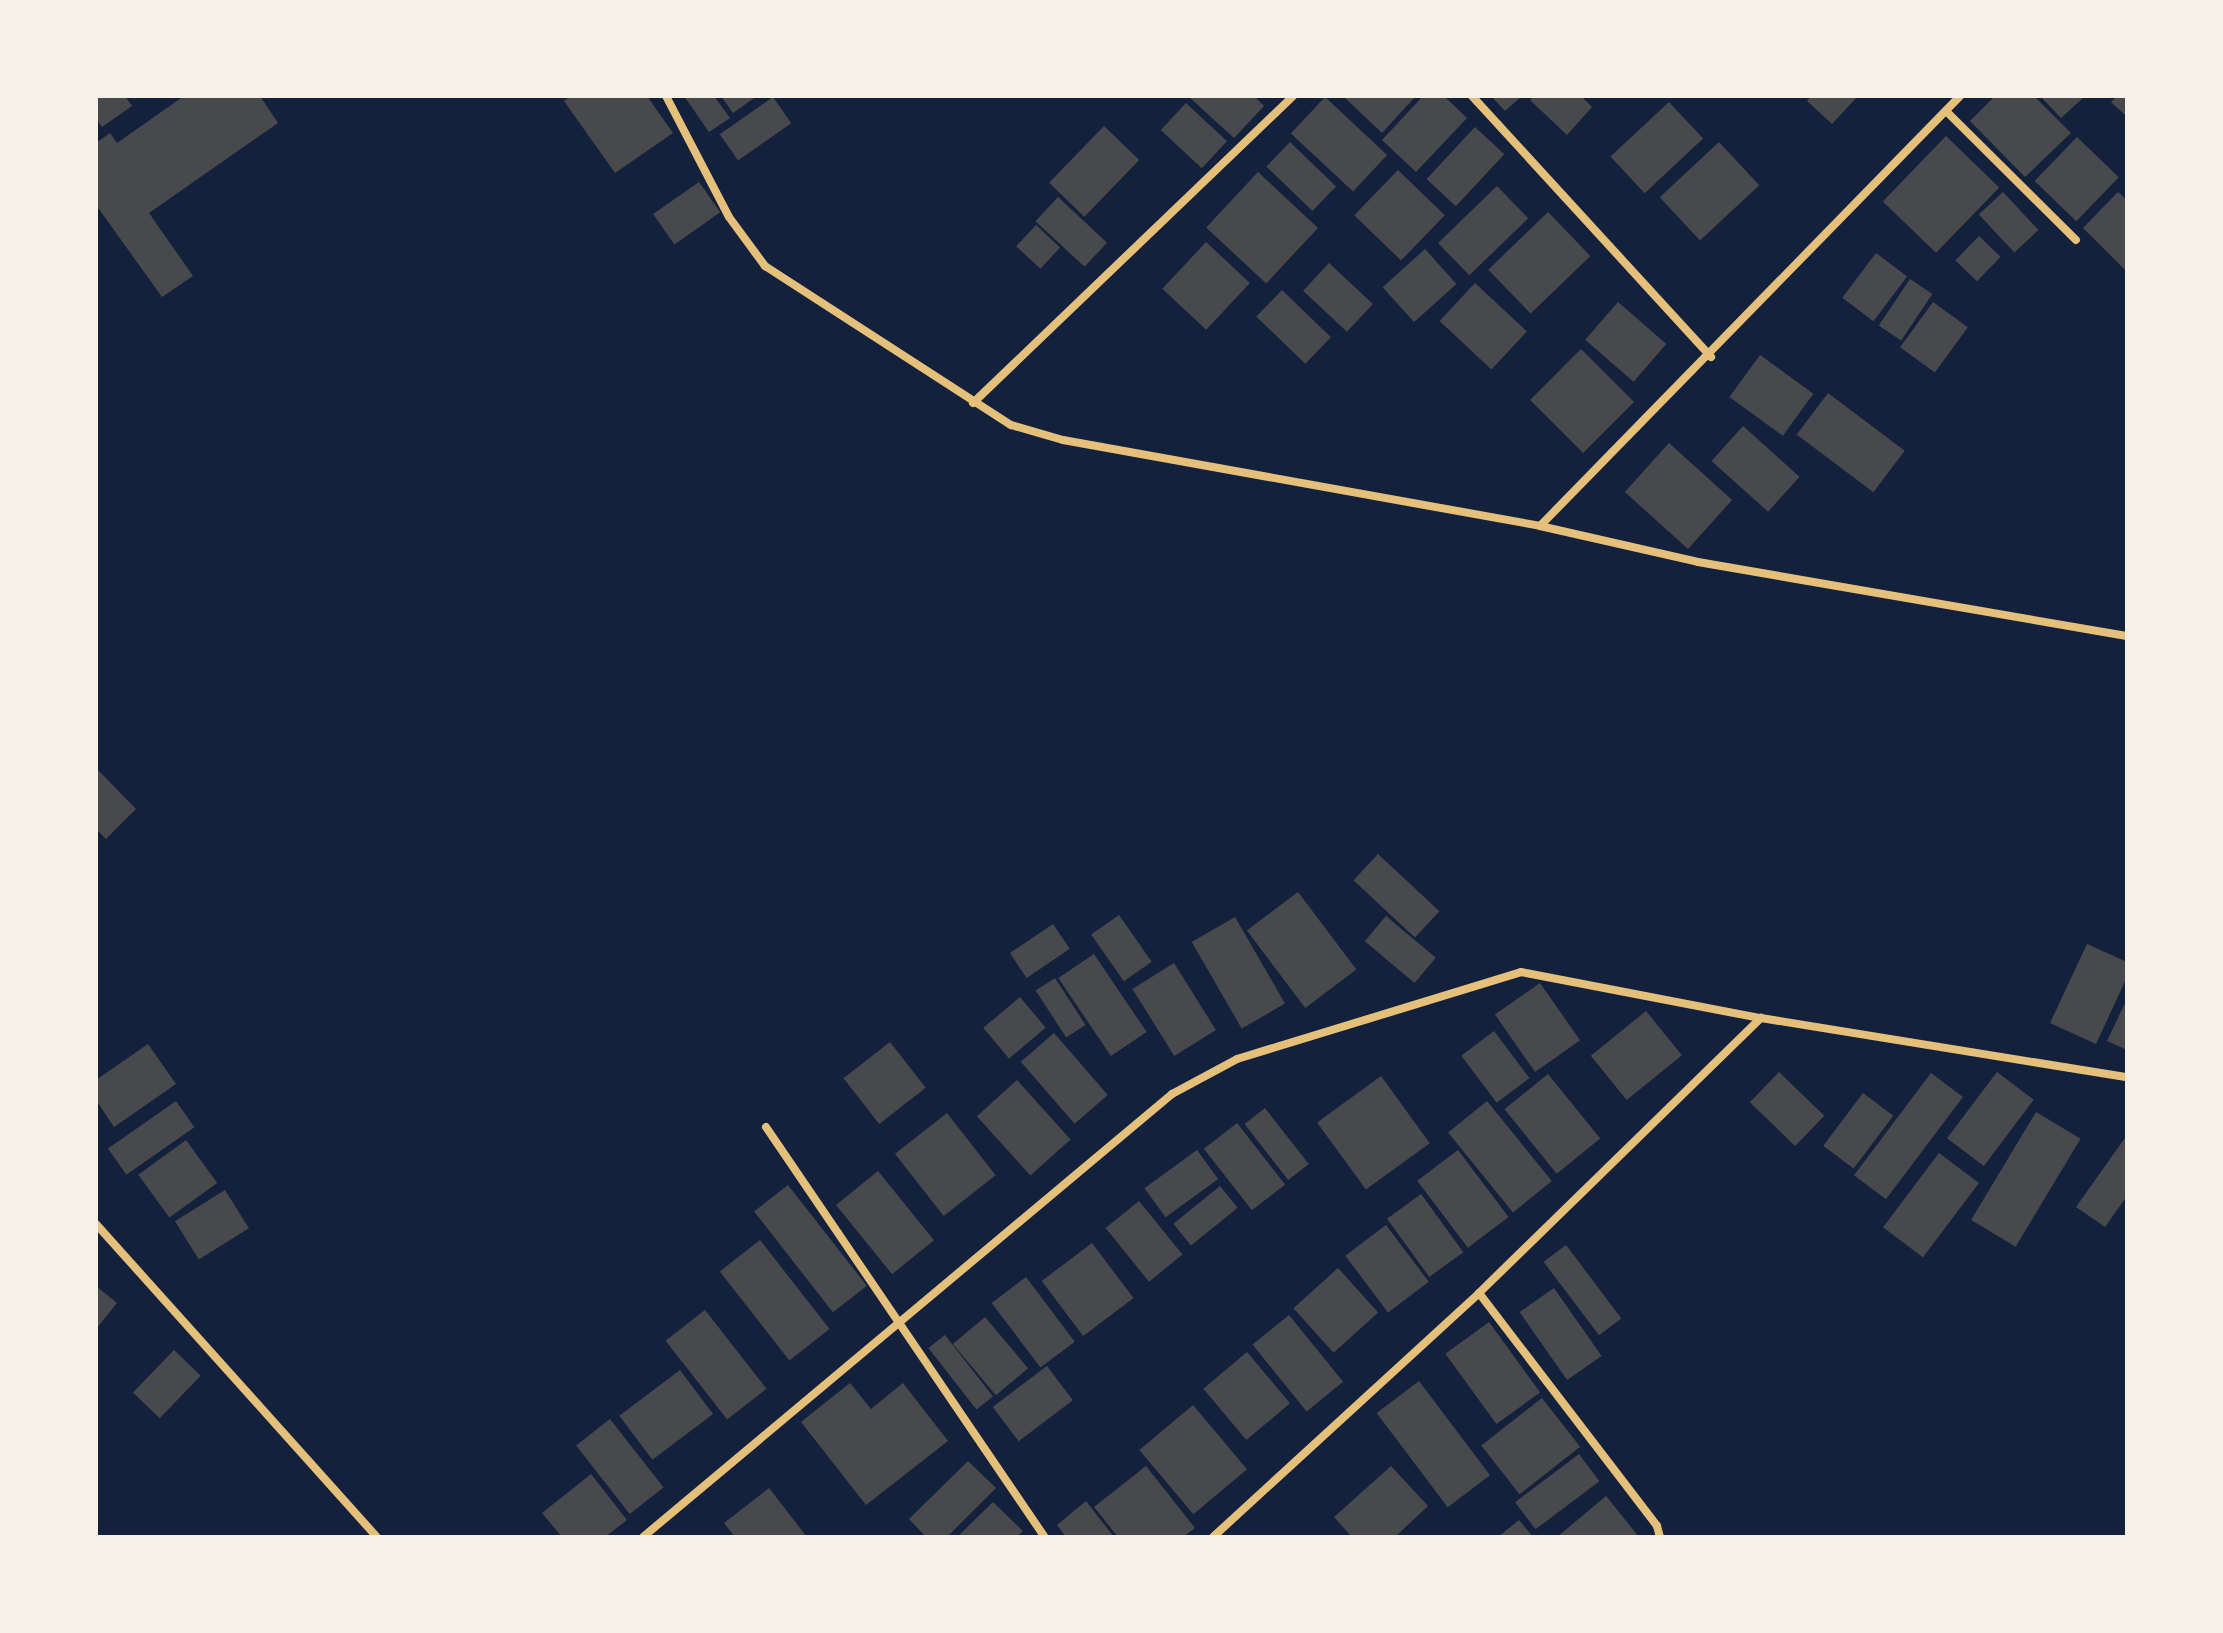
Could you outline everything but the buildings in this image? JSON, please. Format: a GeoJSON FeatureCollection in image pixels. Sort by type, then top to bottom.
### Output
{"type":"FeatureCollection","features":[{"type":"Feature","properties":{"kind":"street"},"geometry":{"type":"LineString","coordinates":[[666,96],[729,217],[765,266],[1011,425],[1063,440],[1540,526],[1698,562],[2127,636]]}},
{"type":"Feature","properties":{"kind":"street"},"geometry":{"type":"LineString","coordinates":[[973,403],[1293,96]]}},
{"type":"Feature","properties":{"kind":"street"},"geometry":{"type":"LineString","coordinates":[[1472,96],[1711,357]]}},
{"type":"Feature","properties":{"kind":"street"},"geometry":{"type":"LineString","coordinates":[[1540,526],[1711,357],[1960,96]]}},
{"type":"Feature","properties":{"kind":"street"},"geometry":{"type":"LineString","coordinates":[[1946,111],[2076,240]]}},
{"type":"Feature","properties":{"kind":"street"},"geometry":{"type":"LineString","coordinates":[[643,1537],[1172,1094],[1237,1059],[1521,972],[1761,1018],[2127,1077]]}},
{"type":"Feature","properties":{"kind":"street"},"geometry":{"type":"LineString","coordinates":[[1213,1537],[1479,1293],[1761,1018]]}},
{"type":"Feature","properties":{"kind":"street"},"geometry":{"type":"LineString","coordinates":[[766,1127],[1045,1537]]}},
{"type":"Feature","properties":{"kind":"street"},"geometry":{"type":"LineString","coordinates":[[96,1224],[377,1537]]}},
{"type":"Feature","properties":{"kind":"street"},"geometry":{"type":"LineString","coordinates":[[1479,1293],[1657,1526],[1660,1537]]}}]}
